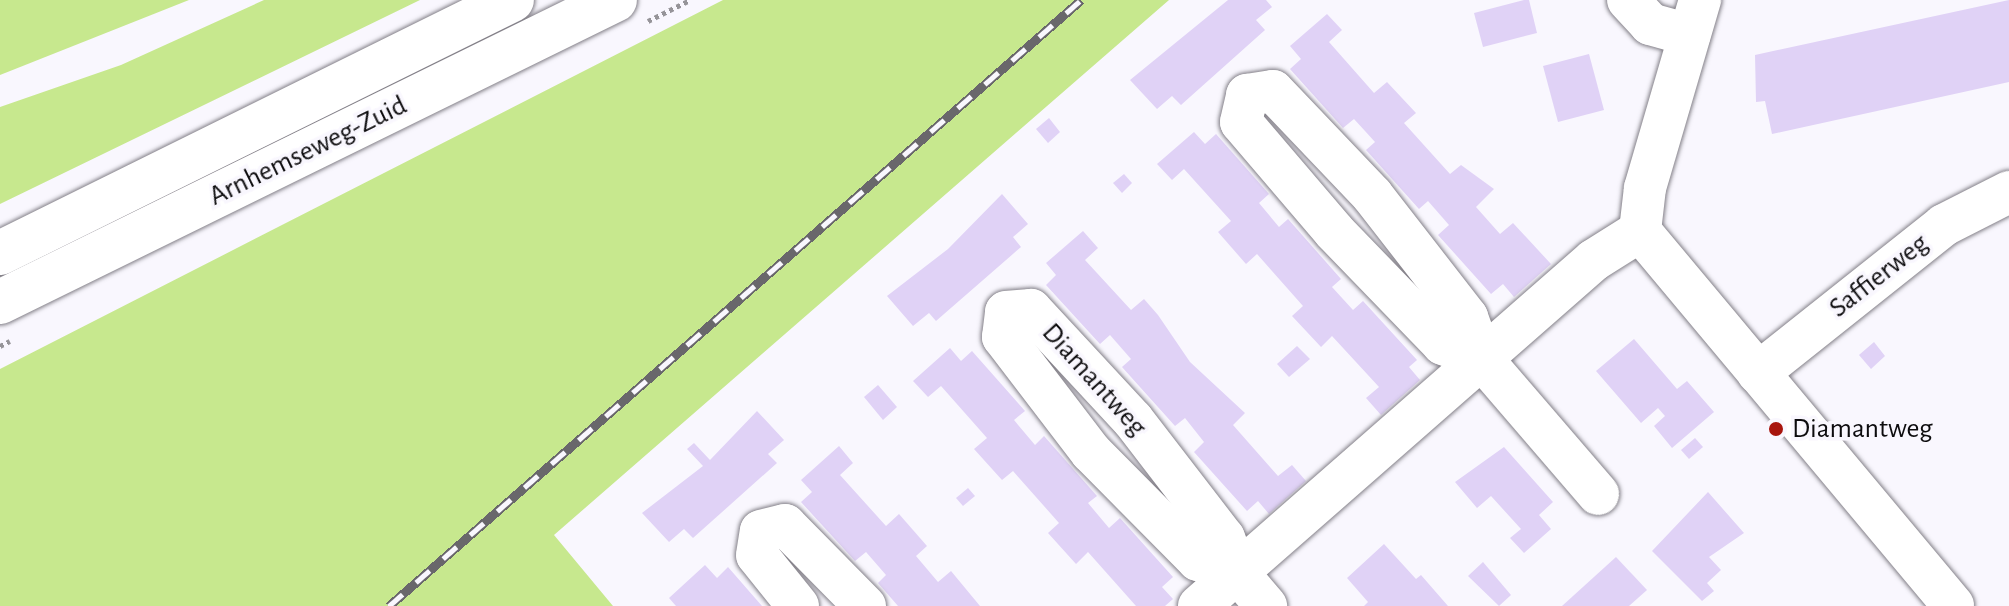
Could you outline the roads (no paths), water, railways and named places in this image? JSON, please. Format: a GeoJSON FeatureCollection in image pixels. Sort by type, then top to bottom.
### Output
{"type":"FeatureCollection","features":[{"type":"Feature","properties":{"kind":"main road","name":"Arnhemseweg-Zuid"},"geometry":{"type":"LineString","coordinates":[[0,253],[512,0]]}},
{"type":"Feature","properties":{"kind":"main road","name":"Arnhemseweg-Zuid"},"geometry":{"type":"LineString","coordinates":[[0,302],[615,0]]}},
{"type":"Feature","properties":{"kind":"street"},"geometry":{"type":"LineString","coordinates":[[1628,0],[1650,24],[1695,18],[1645,188],[1640,231],[1953,606]]}},
{"type":"Feature","properties":{"kind":"street"},"geometry":{"type":"LineString","coordinates":[[1482,359],[1443,344],[1334,231],[1241,122],[1247,95],[1273,91],[1372,195],[1467,317],[1482,359],[1598,494]]}},
{"type":"Feature","properties":{"kind":"street","name":"Saffierweg"},"geometry":{"type":"LineString","coordinates":[[1758,373],[1944,225],[2009,192]]}},
{"type":"Feature","properties":{"kind":"street"},"geometry":{"type":"LineString","coordinates":[[1199,606],[1594,260],[1640,231]]}},
{"type":"Feature","properties":{"kind":"street","name":"Diamantweg"},"geometry":{"type":"LineString","coordinates":[[1237,572],[1198,560],[1091,452],[1003,337],[1006,312],[1031,310],[1133,420],[1224,538],[1237,572],[1266,606]]}},
{"type":"Feature","properties":{"kind":"street"},"geometry":{"type":"LineString","coordinates":[[798,606],[757,555],[761,531],[785,525],[865,606]]}},
{"type":"Feature","properties":{"kind":"railway"},"geometry":{"type":"LineString","coordinates":[[389,606],[1081,0]]}},
{"type":"Feature","properties":{"kind":"place","name":"Diamantweg"},"geometry":{"type":"Point","coordinates":[1776,429]}}]}
